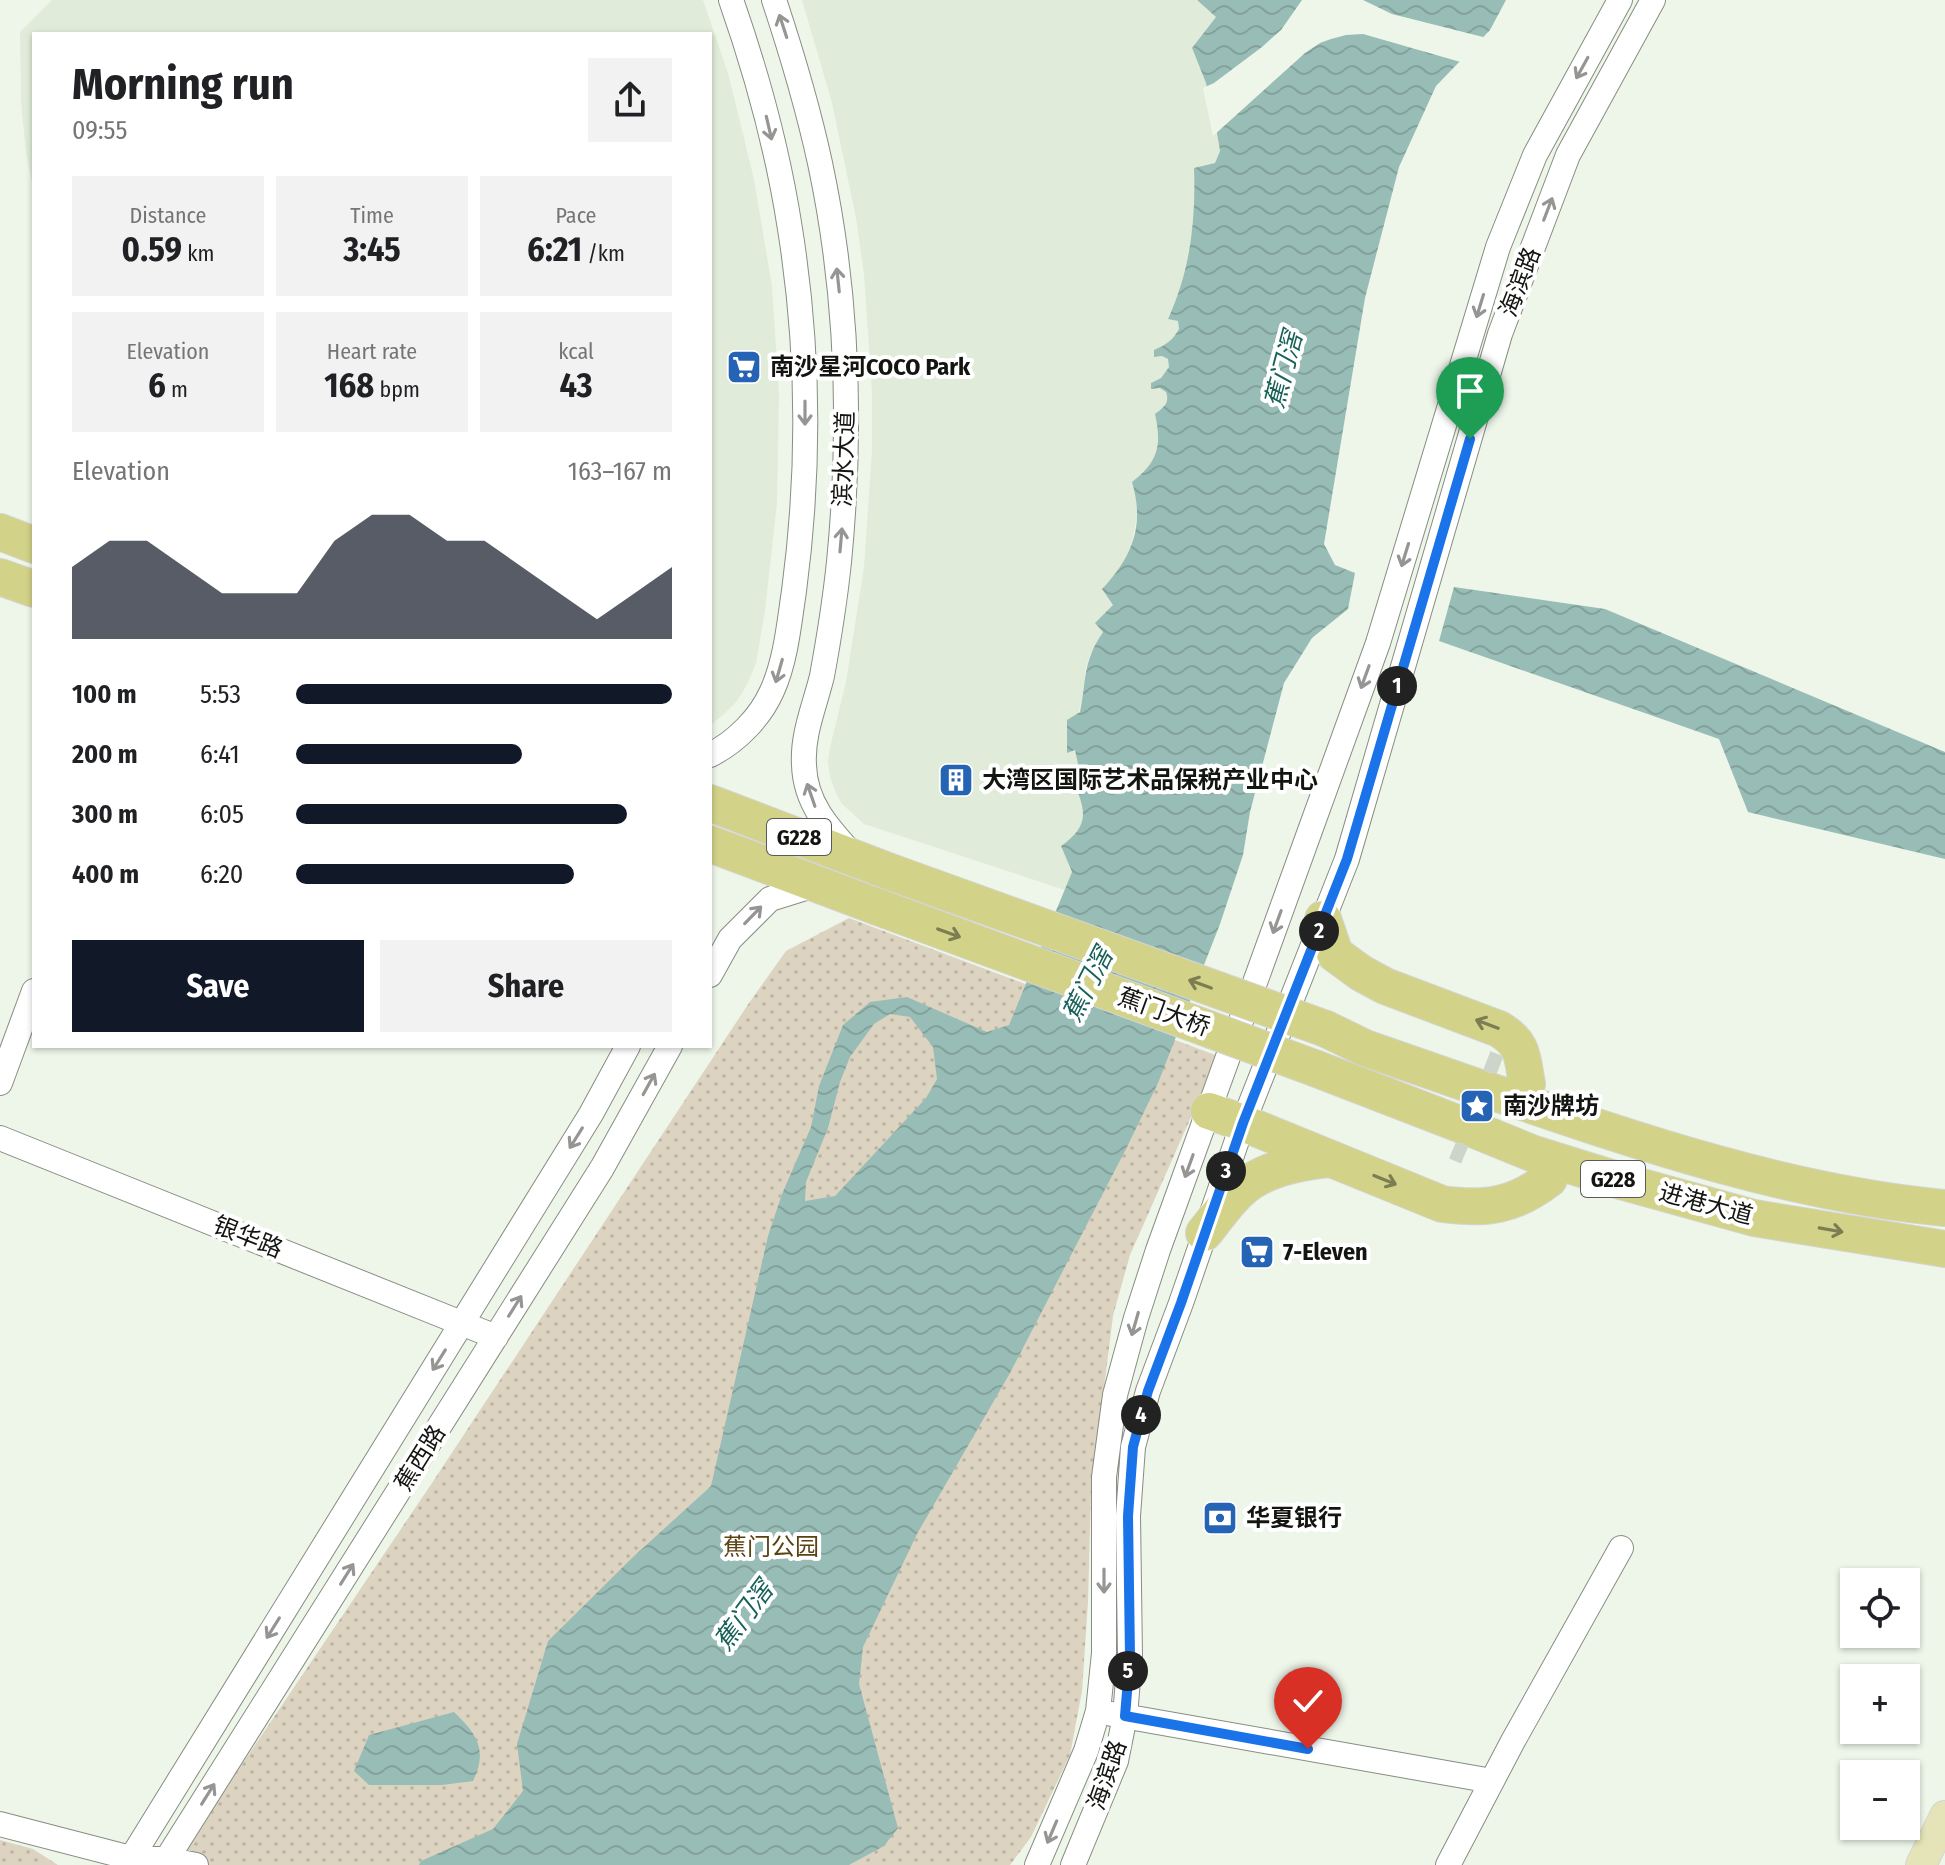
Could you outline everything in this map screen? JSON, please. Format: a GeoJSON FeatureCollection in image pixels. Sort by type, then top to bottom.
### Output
{"type":"FeatureCollection","features":[{"type":"Feature","properties":{"kind":"highway"},"geometry":{"type":"LineString","coordinates":[[0,532],[32,544]]}},
{"type":"Feature","properties":{"kind":"highway"},"geometry":{"type":"LineString","coordinates":[[0,577],[32,588]]}},
{"type":"Feature","properties":{"kind":"highway","name":"G228"},"geometry":{"type":"LineString","coordinates":[[712,804],[855,858]]}},
{"type":"Feature","properties":{"kind":"highway","name":"G228"},"geometry":{"type":"LineString","coordinates":[[712,845],[818,884]]}},
{"type":"Feature","properties":{"kind":"highway","name":"蕉门大桥"},"geometry":{"type":"LineString","coordinates":[[855,858],[1326,1029],[1365,1048]]}},
{"type":"Feature","properties":{"kind":"highway","name":"蕉门大桥"},"geometry":{"type":"LineString","coordinates":[[818,884],[1357,1083],[1399,1118],[1465,1136]]}},
{"type":"Feature","properties":{"kind":"highway"},"geometry":{"type":"LineString","coordinates":[[1323,919],[1335,954],[1361,973],[1385,986],[1499,1029],[1513,1038],[1520,1050],[1495,1080]]}},
{"type":"Feature","properties":{"kind":"highway","name":"进港大道"},"geometry":{"type":"LineString","coordinates":[[1365,1048],[1443,1054],[1495,1080],[1718,1146],[1774,1178],[1849,1194],[1932,1206]]}},
{"type":"Feature","properties":{"kind":"highway"},"geometry":{"type":"LineString","coordinates":[[1209,1111],[1442,1204],[1468,1208],[1507,1203],[1531,1193],[1549,1179]]}},
{"type":"Feature","properties":{"kind":"highway"},"geometry":{"type":"LineString","coordinates":[[1465,1136],[1549,1179],[1663,1208],[1754,1218]]}},
{"type":"Feature","properties":{"kind":"highway","name":"进港大道"},"geometry":{"type":"LineString","coordinates":[[1465,1136],[1754,1218],[1945,1249]]}},
{"type":"Feature","properties":{"kind":"highway"},"geometry":{"type":"LineString","coordinates":[[1204,1233],[1252,1181],[1305,1161],[1332,1159]]}},
{"type":"Feature","properties":{"kind":"highway"},"geometry":{"type":"LineString","coordinates":[[1890,1240],[1912,1231],[1932,1206]]}},
{"type":"Feature","properties":{"kind":"main road"},"geometry":{"type":"LineString","coordinates":[[1921,1865],[1945,1816]]}},
{"type":"Feature","properties":{"kind":"street","name":"滨水大道"},"geometry":{"type":"LineString","coordinates":[[712,754],[740,735],[758,716],[781,670],[798,560],[805,449],[802,338],[790,228],[767,119],[731,0]]}},
{"type":"Feature","properties":{"kind":"street","name":"滨水大道"},"geometry":{"type":"LineString","coordinates":[[774,0],[807,109],[831,222],[846,393],[844,507],[839,564],[821,677],[804,746],[804,765],[806,785],[822,820],[855,858]]}},
{"type":"Feature","properties":{"kind":"street","name":"海滨路"},"geometry":{"type":"LineString","coordinates":[[1037,1865],[1086,1751],[1098,1711],[1104,1653],[1104,1477],[1115,1395],[1136,1318],[1378,643],[1498,247],[1535,155],[1620,0]]}},
{"type":"Feature","properties":{"kind":"street","name":"海滨路"},"geometry":{"type":"LineString","coordinates":[[1073,1865],[1116,1761],[1125,1716],[1130,1656],[1128,1516],[1133,1447],[1148,1391],[1243,1123],[1347,859],[1500,334],[1568,155],[1653,0]]}},
{"type":"Feature","properties":{"kind":"street"},"geometry":{"type":"LineString","coordinates":[[712,967],[730,939],[770,899],[818,884]]}},
{"type":"Feature","properties":{"kind":"street"},"geometry":{"type":"LineString","coordinates":[[0,1083],[32,996]]}},
{"type":"Feature","properties":{"kind":"street","name":"蕉西路"},"geometry":{"type":"LineString","coordinates":[[132,1863],[591,1114],[627,1048]]}},
{"type":"Feature","properties":{"kind":"street","name":"蕉西路"},"geometry":{"type":"LineString","coordinates":[[165,1862],[602,1168],[669,1048]]}},
{"type":"Feature","properties":{"kind":"street","name":"银华路"},"geometry":{"type":"LineString","coordinates":[[0,1138],[496,1337]]}},
{"type":"Feature","properties":{"kind":"street"},"geometry":{"type":"LineString","coordinates":[[1448,1865],[1621,1548]]}},
{"type":"Feature","properties":{"kind":"street"},"geometry":{"type":"LineString","coordinates":[[1098,1711],[1492,1781]]}},
{"type":"Feature","properties":{"kind":"street"},"geometry":{"type":"LineString","coordinates":[[0,1824],[132,1863],[196,1865]]}},
{"type":"Feature","properties":{"kind":"shaded area","name":"南沙星河COCO Park"},"geometry":{"type":"Polygon","coordinates":[[[52,0],[703,0],[728,73],[754,179],[772,286],[779,394],[777,503],[765,611],[756,663],[737,701],[712,724],[712,32],[32,32],[32,182],[21,102],[20,32],[52,0]]]}},
{"type":"Feature","properties":{"kind":"shaded area"},"geometry":{"type":"Polygon","coordinates":[[[802,0],[1197,0],[1217,17],[1192,49],[1206,83],[1220,151],[1215,163],[1205,166],[1195,201],[1187,261],[1179,294],[1168,318],[1178,321],[1179,329],[1165,345],[1162,356],[1169,359],[1169,367],[1161,378],[1151,383],[1151,389],[1160,388],[1168,398],[1165,406],[1155,414],[1158,446],[1154,460],[1132,482],[1137,516],[1130,553],[1103,588],[1114,605],[1085,671],[1085,688],[1068,753],[1075,750],[1079,762],[1083,787],[1078,793],[1083,805],[1082,825],[1061,846],[1072,872],[1065,890],[864,824],[842,804],[830,777],[830,747],[846,682],[864,567],[872,450],[872,392],[864,275],[856,218],[832,103],[802,0]]]}},
{"type":"Feature","properties":{"kind":"green space","name":"蕉门公园"},"geometry":{"type":"Polygon","coordinates":[[[849,918],[1218,1056],[1130,1255],[1113,1316],[1091,1492],[1082,1691],[1070,1755],[1031,1837],[1010,1865],[174,1865],[786,951],[849,918]]]}},
{"type":"Feature","properties":{"kind":"green space"},"geometry":{"type":"Polygon","coordinates":[[[0,1840],[33,1849],[58,1865],[0,1865],[0,1840]]]}},
{"type":"Feature","properties":{"kind":"water","name":"蕉门滘"},"geometry":{"type":"Polygon","coordinates":[[[1197,0],[1506,0],[1490,30],[1436,86],[1399,167],[1365,298],[1324,544],[1335,565],[1355,573],[1348,609],[1312,638],[1284,683],[1250,812],[1243,855],[1220,924],[1158,1083],[1010,1373],[917,1534],[863,1647],[859,1684],[898,1828],[884,1846],[849,1865],[419,1865],[421,1861],[493,1829],[523,1791],[517,1744],[548,1641],[711,1486],[768,1236],[811,1127],[819,1086],[843,1025],[870,1002],[907,997],[987,1032],[1009,1025],[1072,872],[1061,846],[1082,823],[1083,810],[1078,793],[1083,787],[1075,750],[1067,753],[1067,720],[1080,712],[1088,662],[1103,632],[1095,623],[1113,605],[1102,589],[1121,565],[1133,540],[1137,513],[1132,482],[1153,460],[1158,444],[1155,414],[1165,404],[1167,396],[1160,388],[1151,389],[1151,383],[1161,378],[1169,367],[1168,359],[1154,357],[1154,350],[1169,342],[1179,329],[1178,321],[1168,319],[1182,283],[1190,245],[1194,168],[1215,163],[1220,151],[1206,83],[1192,48],[1216,17],[1197,0]],[[890,1014],[874,1024],[850,1057],[828,1128],[806,1182],[805,1201],[835,1196],[926,1098],[937,1079],[933,1047],[910,1017],[890,1014]]]}},
{"type":"Feature","properties":{"kind":"water"},"geometry":{"type":"Polygon","coordinates":[[[1454,587],[1605,609],[1945,752],[1945,859],[1748,812],[1719,739],[1439,641],[1454,587]]]}},
{"type":"Feature","properties":{"kind":"water"},"geometry":{"type":"Polygon","coordinates":[[[454,1712],[478,1743],[480,1760],[473,1781],[442,1785],[369,1785],[354,1771],[369,1735],[454,1712]]]}},
{"type":"Feature","properties":{"kind":"pier"},"geometry":{"type":"Polygon","coordinates":[[[1302,0],[1363,0],[1392,14],[1487,38],[1464,63],[1363,34],[1331,39],[1305,53],[1213,136],[1203,88],[1262,47],[1281,30],[1302,0]]]}},
{"type":"Feature","properties":{"kind":"tunnel"},"geometry":{"type":"LineString","coordinates":[[1484,1068],[1497,1073]]}},
{"type":"Feature","properties":{"kind":"tunnel"},"geometry":{"type":"LineString","coordinates":[[1456,1142],[1468,1147]]}},
{"type":"Feature","properties":{"kind":"place","name":"南沙星河COCO Park"},"geometry":{"type":"Point","coordinates":[744,367]}},
{"type":"Feature","properties":{"kind":"place","name":"大湾区国际艺术品保税产业中心"},"geometry":{"type":"Point","coordinates":[956,780]}},
{"type":"Feature","properties":{"kind":"place","name":"南沙牌坊"},"geometry":{"type":"Point","coordinates":[1477,1106]}},
{"type":"Feature","properties":{"kind":"place","name":"7-Eleven"},"geometry":{"type":"Point","coordinates":[1257,1252]}},
{"type":"Feature","properties":{"kind":"place","name":"华夏银行"},"geometry":{"type":"Point","coordinates":[1220,1518]}},
{"type":"Feature","properties":{"kind":"route"},"geometry":{"type":"LineString","coordinates":[[1308,1749],[1125,1716],[1130,1656],[1128,1516],[1133,1447],[1148,1391],[1243,1123],[1347,859],[1470,439]]}}]}
